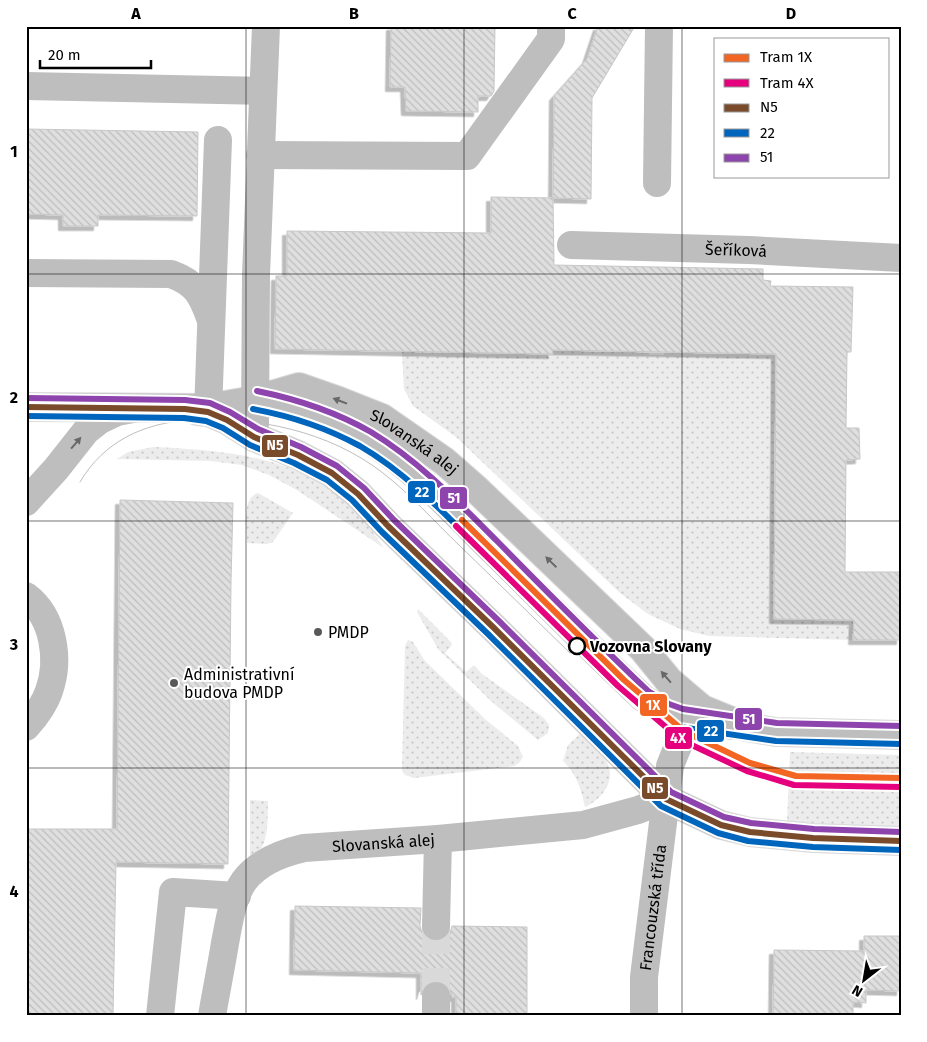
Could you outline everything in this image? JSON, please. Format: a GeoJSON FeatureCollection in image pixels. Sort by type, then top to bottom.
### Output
{"type":"FeatureCollection","features":[{"type":"Feature","properties":{"kind":"main road"},"geometry":{"type":"LineString","coordinates":[[254,437],[256,275],[266,26]]}},
{"type":"Feature","properties":{"kind":"main road"},"geometry":{"type":"LineString","coordinates":[[260,155],[467,156],[551,39],[551,26]]}},
{"type":"Feature","properties":{"kind":"main road"},"geometry":{"type":"LineString","coordinates":[[657,183],[659,26]]}},
{"type":"Feature","properties":{"kind":"main road"},"geometry":{"type":"LineString","coordinates":[[26,86],[263,91]]}},
{"type":"Feature","properties":{"kind":"main road"},"geometry":{"type":"LineString","coordinates":[[200,410],[211,322],[218,140]]}},
{"type":"Feature","properties":{"kind":"main road","name":"Šeříková"},"geometry":{"type":"LineString","coordinates":[[571,245],[748,250],[901,258]]}},
{"type":"Feature","properties":{"kind":"main road"},"geometry":{"type":"LineString","coordinates":[[26,273],[171,274],[184,278],[196,288],[204,302],[211,322]]}},
{"type":"Feature","properties":{"kind":"main road","name":"Slovanská alej"},"geometry":{"type":"LineString","coordinates":[[26,407],[200,410],[254,400],[299,387],[339,401],[382,418],[444,462],[476,489],[644,649],[697,715],[746,727],[785,732],[901,735]]}},
{"type":"Feature","properties":{"kind":"main road"},"geometry":{"type":"LineString","coordinates":[[26,502],[56,469],[86,431],[100,420],[117,412],[134,408]]}},
{"type":"Feature","properties":{"kind":"main road","name":"Slovanská alej"},"geometry":{"type":"LineString","coordinates":[[200,410],[227,420],[254,437],[298,454],[332,473],[358,494],[388,526],[666,799],[721,825],[750,832],[813,838],[901,841]]}},
{"type":"Feature","properties":{"kind":"main road"},"geometry":{"type":"LineString","coordinates":[[26,596],[32,600],[46,621],[54,643],[54,669],[49,692],[26,727]]}},
{"type":"Feature","properties":{"kind":"main road"},"geometry":{"type":"LineString","coordinates":[[666,799],[670,766],[676,749],[697,715]]}},
{"type":"Feature","properties":{"kind":"main road","name":"Slovanská alej"},"geometry":{"type":"LineString","coordinates":[[212,1016],[231,914],[237,896],[244,882],[253,871],[286,852],[304,848],[438,839],[583,824],[638,810],[666,799]]}},
{"type":"Feature","properties":{"kind":"main road","name":"Francouzská třída"},"geometry":{"type":"LineString","coordinates":[[644,1016],[644,977],[666,799]]}},
{"type":"Feature","properties":{"kind":"main road"},"geometry":{"type":"LineString","coordinates":[[436,926],[438,839]]}},
{"type":"Feature","properties":{"kind":"main road"},"geometry":{"type":"LineString","coordinates":[[160,1016],[173,892],[237,896]]}},
{"type":"Feature","properties":{"kind":"shaded area"},"geometry":{"type":"Polygon","coordinates":[[[552,350],[649,353],[649,355],[664,355],[664,353],[776,354],[774,619],[854,620],[853,640],[709,636],[680,629],[648,614],[620,593],[456,437],[413,406],[404,389],[402,352],[552,354],[552,350]]]}},
{"type":"Feature","properties":{"kind":"shaded area"},"geometry":{"type":"Polygon","coordinates":[[[153,447],[206,450],[260,459],[310,477],[333,491],[354,508],[384,548],[297,490],[269,475],[242,465],[211,461],[117,459],[128,452],[153,447]]]}},
{"type":"Feature","properties":{"kind":"shaded area"},"geometry":{"type":"Polygon","coordinates":[[[258,493],[293,513],[273,542],[267,544],[247,543],[247,507],[249,501],[258,493]]]}},
{"type":"Feature","properties":{"kind":"shaded area"},"geometry":{"type":"Polygon","coordinates":[[[418,609],[451,642],[452,645],[445,653],[466,672],[474,665],[482,674],[544,718],[549,725],[548,733],[538,740],[492,702],[438,649],[417,612],[418,609]]]}},
{"type":"Feature","properties":{"kind":"shaded area"},"geometry":{"type":"Polygon","coordinates":[[[408,640],[413,642],[425,661],[485,719],[518,746],[523,757],[519,763],[514,766],[414,778],[405,775],[402,770],[405,646],[408,640]]]}},
{"type":"Feature","properties":{"kind":"shaded area"},"geometry":{"type":"Polygon","coordinates":[[[581,733],[603,755],[609,766],[610,773],[607,787],[603,793],[598,799],[585,807],[578,782],[572,771],[563,761],[568,745],[581,733]]]}},
{"type":"Feature","properties":{"kind":"shaded area"},"geometry":{"type":"Polygon","coordinates":[[[790,752],[901,755],[901,829],[807,828],[787,823],[790,752]]]}},
{"type":"Feature","properties":{"kind":"shaded area"},"geometry":{"type":"Polygon","coordinates":[[[250,800],[268,801],[264,842],[250,863],[250,800]]]}},
{"type":"Feature","properties":{"kind":"building"},"geometry":{"type":"Polygon","coordinates":[[[391,26],[495,26],[494,91],[491,96],[478,96],[478,112],[406,111],[405,87],[390,87],[391,26]]]}},
{"type":"Feature","properties":{"kind":"building"},"geometry":{"type":"Polygon","coordinates":[[[598,26],[635,26],[592,98],[591,199],[553,198],[554,96],[587,59],[598,26]]]}},
{"type":"Feature","properties":{"kind":"building"},"geometry":{"type":"Polygon","coordinates":[[[26,129],[198,132],[197,216],[98,215],[98,226],[63,226],[63,215],[26,214],[26,129]]]}},
{"type":"Feature","properties":{"kind":"building"},"geometry":{"type":"Polygon","coordinates":[[[491,197],[553,198],[554,265],[763,269],[763,280],[771,281],[770,286],[853,287],[851,352],[847,352],[846,428],[859,428],[860,459],[846,460],[845,572],[901,572],[901,640],[853,640],[854,620],[774,619],[776,354],[552,350],[553,354],[275,349],[276,276],[287,276],[287,231],[491,233],[491,197]]]}},
{"type":"Feature","properties":{"kind":"building"},"geometry":{"type":"Polygon","coordinates":[[[120,500],[233,503],[228,864],[116,862],[113,1016],[26,1016],[26,829],[117,829],[120,500]]]}},
{"type":"Feature","properties":{"kind":"building"},"geometry":{"type":"Polygon","coordinates":[[[295,906],[421,908],[420,926],[422,933],[428,939],[435,942],[444,939],[450,934],[452,926],[527,927],[527,1016],[456,1016],[456,997],[452,997],[450,989],[444,983],[436,980],[429,982],[423,988],[421,995],[421,973],[294,970],[295,906]]]}},
{"type":"Feature","properties":{"kind":"building"},"geometry":{"type":"Polygon","coordinates":[[[864,936],[901,936],[901,991],[866,990],[866,1003],[853,1002],[853,1016],[773,1016],[774,950],[864,951],[864,936]]]}},
{"type":"Feature","properties":{"kind":"tunnel"},"geometry":{"type":"LineString","coordinates":[[436,926],[436,996]]}},
{"type":"Feature","properties":{"kind":"tram line"},"geometry":{"type":"LineString","coordinates":[[26,397],[254,400],[286,407],[343,429],[393,458],[417,477],[462,520]]}},
{"type":"Feature","properties":{"kind":"tram line"},"geometry":{"type":"LineString","coordinates":[[80,482],[101,455],[113,445],[141,430],[157,425],[190,420],[215,419],[266,424],[316,437],[362,458],[393,481],[570,653]]}},
{"type":"Feature","properties":{"kind":"tram line","name":"1X"},"geometry":{"type":"LineString","coordinates":[[462,520],[624,680],[685,732],[750,763],[796,776],[901,778]]}},
{"type":"Feature","properties":{"kind":"tram line","name":"4X"},"geometry":{"type":"LineString","coordinates":[[456,526],[618,686],[681,740],[747,771],[794,785],[901,787]]}},
{"type":"Feature","properties":{"kind":"transit line","name":"51"},"geometry":{"type":"LineString","coordinates":[[257,391],[301,402],[330,412],[389,443],[453,497],[648,691],[669,704],[683,709],[777,723],[901,726]]}},
{"type":"Feature","properties":{"kind":"transit line","name":"51"},"geometry":{"type":"LineString","coordinates":[[26,398],[185,400],[210,403],[230,412],[258,429],[301,447],[337,466],[364,488],[394,520],[671,792],[724,817],[751,823],[814,829],[901,832]]}},
{"type":"Feature","properties":{"kind":"transit line","name":"N5"},"geometry":{"type":"LineString","coordinates":[[26,407],[185,409],[208,412],[227,420],[254,437],[298,455],[332,473],[358,494],[388,526],[666,799],[721,825],[750,832],[813,838],[901,841]]}},
{"type":"Feature","properties":{"kind":"transit line","name":"22"},"geometry":{"type":"LineString","coordinates":[[253,409],[281,415],[322,428],[360,446],[394,469],[442,511],[637,704],[661,720],[680,727],[776,741],[901,744]]}},
{"type":"Feature","properties":{"kind":"transit line","name":"22"},"geometry":{"type":"LineString","coordinates":[[26,416],[184,418],[206,421],[223,428],[250,445],[294,463],[327,480],[352,500],[382,532],[661,806],[718,833],[748,841],[813,847],[901,850]]}},
{"type":"Feature","properties":{"kind":"place","name":"PMDP"},"geometry":{"type":"Point","coordinates":[318,632]}},
{"type":"Feature","properties":{"kind":"place","name":"Vozovna Slovany"},"geometry":{"type":"Point","coordinates":[577,646]}},
{"type":"Feature","properties":{"kind":"place","name":"Administrativní budova PMDP"},"geometry":{"type":"Point","coordinates":[174,683]}}]}
